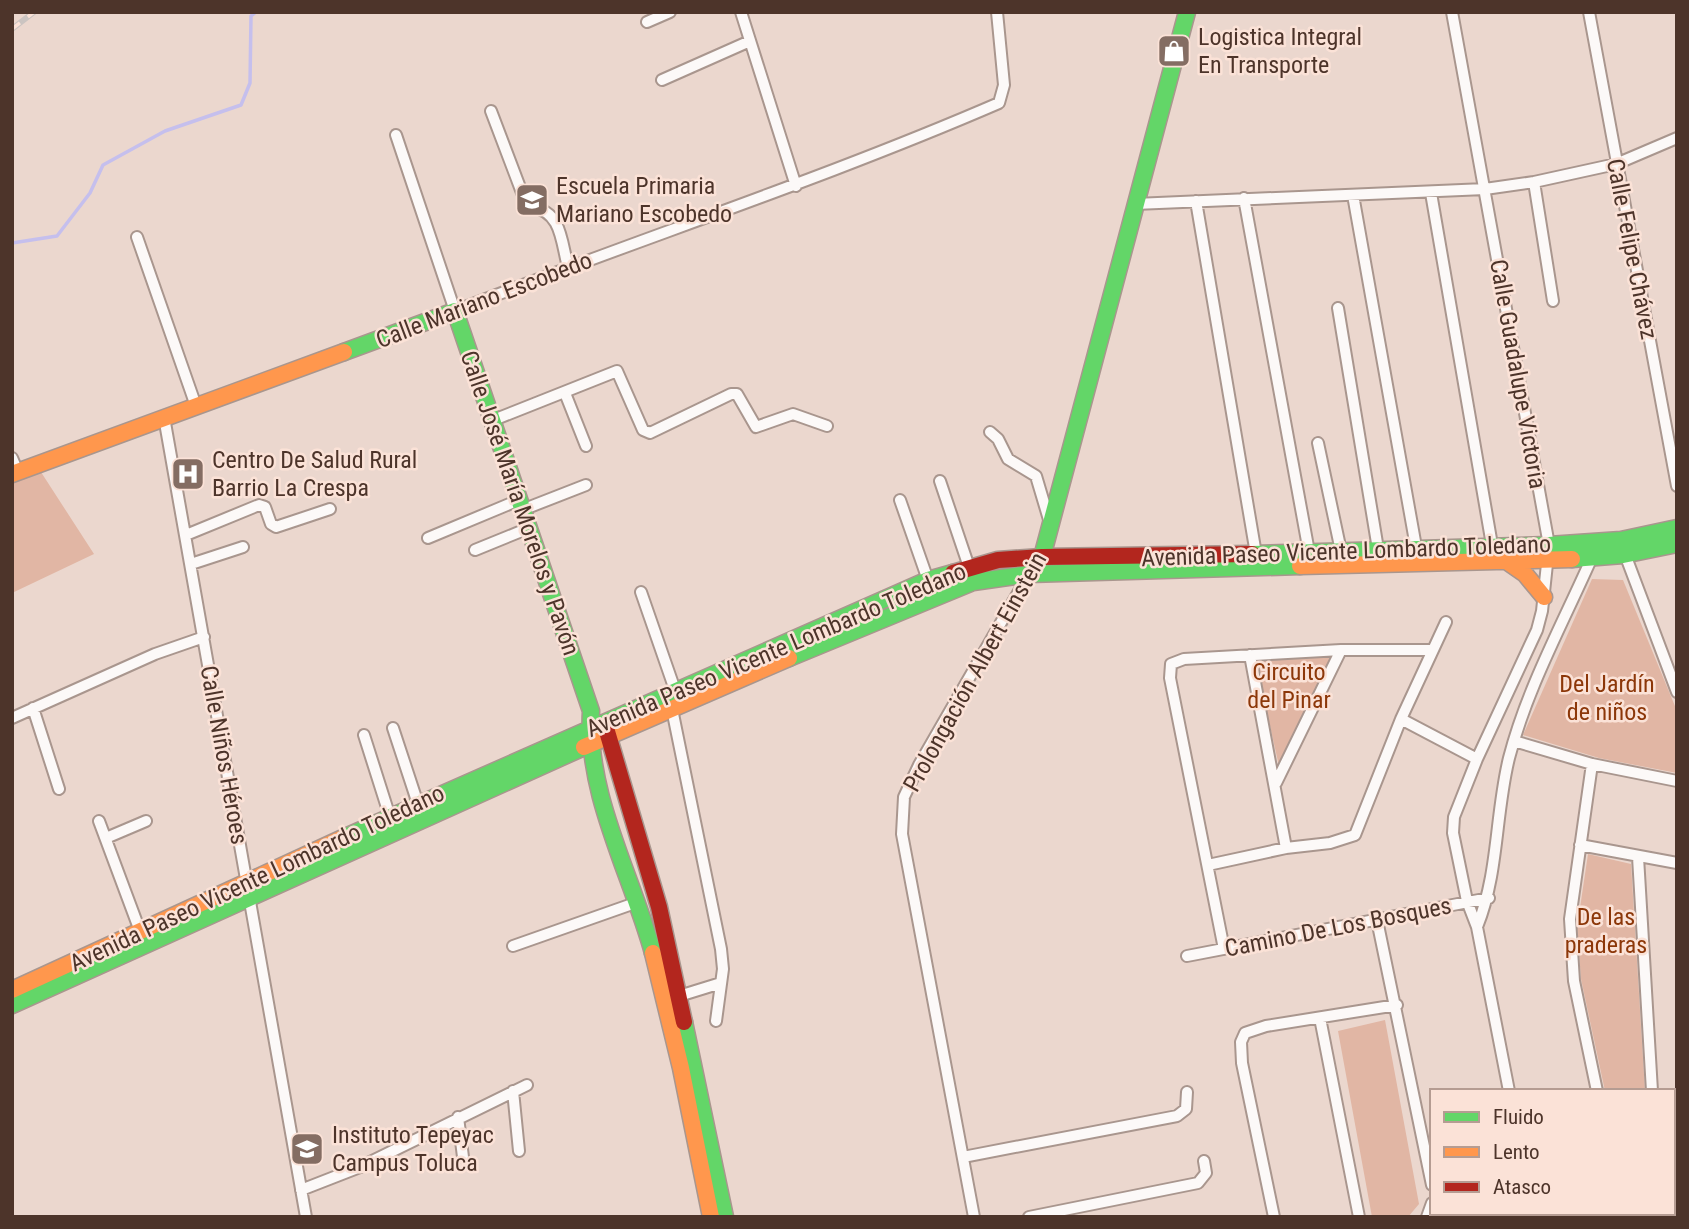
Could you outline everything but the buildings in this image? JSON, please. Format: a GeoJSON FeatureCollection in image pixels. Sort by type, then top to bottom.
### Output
{"type":"FeatureCollection","features":[{"type":"Feature","properties":{"kind":"main road","name":"Prolongación Albert Einstein"},"geometry":{"type":"LineString","coordinates":[[1029,574],[1042,556],[1051,525],[1187,12]]}},
{"type":"Feature","properties":{"kind":"main road","name":"Calle Mariano Escobedo"},"geometry":{"type":"LineString","coordinates":[[14,468],[196,406],[455,312]]}},
{"type":"Feature","properties":{"kind":"main road","name":"Calle José María Morelos y Pavón"},"geometry":{"type":"LineString","coordinates":[[455,312],[529,528],[601,723],[662,960],[711,1217]]}},
{"type":"Feature","properties":{"kind":"main road","name":"Avenida Paseo Vicente Lombardo Toledano"},"geometry":{"type":"LineString","coordinates":[[601,723],[672,709],[952,588],[995,577],[1497,552],[1548,552],[1591,559],[1677,528]]}},
{"type":"Feature","properties":{"kind":"main road","name":"Avenida Paseo Vicente Lombardo Toledano"},"geometry":{"type":"LineString","coordinates":[[1548,552],[1598,542],[1623,548],[1677,544]]}},
{"type":"Feature","properties":{"kind":"main road","name":"Avenida Paseo Vicente Lombardo Toledano"},"geometry":{"type":"LineString","coordinates":[[12,1005],[248,891],[589,736],[601,723],[928,580],[969,567],[1042,556],[1256,554],[1416,547],[1497,552]]}},
{"type":"Feature","properties":{"kind":"main road"},"geometry":{"type":"LineString","coordinates":[[1497,552],[1525,574],[1544,597]]}},
{"type":"Feature","properties":{"kind":"main road","name":"Calle José María Morelos y Pavón"},"geometry":{"type":"LineString","coordinates":[[601,723],[589,736],[598,784],[638,902],[679,996],[725,1217]]}},
{"type":"Feature","properties":{"kind":"main road","name":"Avenida Paseo Vicente Lombardo Toledano"},"geometry":{"type":"LineString","coordinates":[[12,990],[140,931],[248,891],[418,804],[589,736]]}},
{"type":"Feature","properties":{"kind":"street"},"geometry":{"type":"LineString","coordinates":[[647,22],[670,12]]}},
{"type":"Feature","properties":{"kind":"street"},"geometry":{"type":"LineString","coordinates":[[741,12],[796,186]]}},
{"type":"Feature","properties":{"kind":"street","name":"Calle Mariano Escobedo"},"geometry":{"type":"LineString","coordinates":[[455,312],[568,267],[796,186],[999,103],[1004,85],[997,12]]}},
{"type":"Feature","properties":{"kind":"street","name":"Calle Guadalupe Victoria"},"geometry":{"type":"LineString","coordinates":[[1452,12],[1548,552],[1544,597],[1537,630],[1477,759],[1454,817],[1453,833],[1467,901],[1478,927],[1509,1089]]}},
{"type":"Feature","properties":{"kind":"street","name":"Calle Felipe Chávez"},"geometry":{"type":"LineString","coordinates":[[1589,12],[1677,485]]}},
{"type":"Feature","properties":{"kind":"street"},"geometry":{"type":"LineString","coordinates":[[662,80],[750,41]]}},
{"type":"Feature","properties":{"kind":"street"},"geometry":{"type":"LineString","coordinates":[[491,111],[524,198],[532,207],[545,209],[555,219],[568,267]]}},
{"type":"Feature","properties":{"kind":"street","name":"Calle José María Morelos y Pavón"},"geometry":{"type":"LineString","coordinates":[[396,135],[455,312]]}},
{"type":"Feature","properties":{"kind":"street"},"geometry":{"type":"LineString","coordinates":[[1135,204],[1430,193],[1485,188],[1534,182],[1616,164],[1677,138]]}},
{"type":"Feature","properties":{"kind":"street"},"geometry":{"type":"LineString","coordinates":[[1534,182],[1553,301]]}},
{"type":"Feature","properties":{"kind":"street"},"geometry":{"type":"LineString","coordinates":[[1430,193],[1497,552]]}},
{"type":"Feature","properties":{"kind":"street"},"geometry":{"type":"LineString","coordinates":[[1353,195],[1416,547]]}},
{"type":"Feature","properties":{"kind":"street"},"geometry":{"type":"LineString","coordinates":[[1244,198],[1309,552]]}},
{"type":"Feature","properties":{"kind":"street"},"geometry":{"type":"LineString","coordinates":[[1196,201],[1256,554]]}},
{"type":"Feature","properties":{"kind":"street"},"geometry":{"type":"LineString","coordinates":[[137,237],[196,406]]}},
{"type":"Feature","properties":{"kind":"street"},"geometry":{"type":"LineString","coordinates":[[1338,308],[1378,549]]}},
{"type":"Feature","properties":{"kind":"street"},"geometry":{"type":"LineString","coordinates":[[491,421],[617,371],[643,430],[650,433],[731,394],[737,394],[756,427],[793,414],[827,426]]}},
{"type":"Feature","properties":{"kind":"street"},"geometry":{"type":"LineString","coordinates":[[565,393],[586,446]]}},
{"type":"Feature","properties":{"kind":"street","name":"Calle Niños Héroes"},"geometry":{"type":"LineString","coordinates":[[164,417],[306,1217]]}},
{"type":"Feature","properties":{"kind":"street"},"geometry":{"type":"LineString","coordinates":[[990,432],[998,439],[1008,459],[1036,476],[1051,525]]}},
{"type":"Feature","properties":{"kind":"street"},"geometry":{"type":"LineString","coordinates":[[1318,443],[1341,551]]}},
{"type":"Feature","properties":{"kind":"street"},"geometry":{"type":"LineString","coordinates":[[940,481],[969,567]]}},
{"type":"Feature","properties":{"kind":"street"},"geometry":{"type":"LineString","coordinates":[[428,538],[586,485]]}},
{"type":"Feature","properties":{"kind":"street"},"geometry":{"type":"LineString","coordinates":[[900,500],[928,580]]}},
{"type":"Feature","properties":{"kind":"street"},"geometry":{"type":"LineString","coordinates":[[186,535],[259,505],[265,507],[271,524],[276,527],[330,509]]}},
{"type":"Feature","properties":{"kind":"street"},"geometry":{"type":"LineString","coordinates":[[475,550],[529,528]]}},
{"type":"Feature","properties":{"kind":"street"},"geometry":{"type":"LineString","coordinates":[[1478,927],[1489,898],[1504,786],[1514,741],[1598,542]]}},
{"type":"Feature","properties":{"kind":"street"},"geometry":{"type":"LineString","coordinates":[[191,564],[243,547]]}},
{"type":"Feature","properties":{"kind":"street"},"geometry":{"type":"LineString","coordinates":[[1623,548],[1677,692]]}},
{"type":"Feature","properties":{"kind":"street","name":"Prolongación Albert Einstein"},"geometry":{"type":"LineString","coordinates":[[974,1217],[902,834],[904,797],[919,765],[1029,574]]}},
{"type":"Feature","properties":{"kind":"street"},"geometry":{"type":"LineString","coordinates":[[641,592],[675,690]]}},
{"type":"Feature","properties":{"kind":"street"},"geometry":{"type":"LineString","coordinates":[[1208,865],[1286,849],[1343,841],[1355,835],[1362,826],[1368,796],[1431,650],[1446,622]]}},
{"type":"Feature","properties":{"kind":"street"},"geometry":{"type":"LineString","coordinates":[[12,718],[155,654],[204,637]]}},
{"type":"Feature","properties":{"kind":"street"},"geometry":{"type":"LineString","coordinates":[[1224,949],[1170,667],[1176,660],[1251,655],[1341,650],[1431,650]]}},
{"type":"Feature","properties":{"kind":"street"},"geometry":{"type":"LineString","coordinates":[[1276,783],[1341,650]]}},
{"type":"Feature","properties":{"kind":"street"},"geometry":{"type":"LineString","coordinates":[[1251,655],[1286,849]]}},
{"type":"Feature","properties":{"kind":"street"},"geometry":{"type":"LineString","coordinates":[[1507,698],[1527,706]]}},
{"type":"Feature","properties":{"kind":"street"},"geometry":{"type":"LineString","coordinates":[[33,708],[59,789]]}},
{"type":"Feature","properties":{"kind":"street"},"geometry":{"type":"LineString","coordinates":[[672,709],[721,949],[721,983],[716,1020]]}},
{"type":"Feature","properties":{"kind":"street"},"geometry":{"type":"LineString","coordinates":[[1401,719],[1477,759]]}},
{"type":"Feature","properties":{"kind":"street"},"geometry":{"type":"LineString","coordinates":[[393,728],[418,804]]}},
{"type":"Feature","properties":{"kind":"street"},"geometry":{"type":"LineString","coordinates":[[364,735],[390,817]]}},
{"type":"Feature","properties":{"kind":"street"},"geometry":{"type":"LineString","coordinates":[[1514,741],[1592,764],[1677,781]]}},
{"type":"Feature","properties":{"kind":"street"},"geometry":{"type":"LineString","coordinates":[[1592,764],[1570,919],[1571,950],[1597,1089]]}},
{"type":"Feature","properties":{"kind":"street"},"geometry":{"type":"LineString","coordinates":[[99,821],[140,931]]}},
{"type":"Feature","properties":{"kind":"street"},"geometry":{"type":"LineString","coordinates":[[106,838],[146,821]]}},
{"type":"Feature","properties":{"kind":"street"},"geometry":{"type":"LineString","coordinates":[[1580,845],[1677,863]]}},
{"type":"Feature","properties":{"kind":"street"},"geometry":{"type":"LineString","coordinates":[[1638,857],[1652,1089]]}},
{"type":"Feature","properties":{"kind":"street","name":"Camino De Los Bosques"},"geometry":{"type":"LineString","coordinates":[[1187,956],[1489,898]]}},
{"type":"Feature","properties":{"kind":"street"},"geometry":{"type":"LineString","coordinates":[[513,946],[638,902]]}},
{"type":"Feature","properties":{"kind":"street"},"geometry":{"type":"LineString","coordinates":[[1377,920],[1397,1005],[1430,1175]]}},
{"type":"Feature","properties":{"kind":"street"},"geometry":{"type":"LineString","coordinates":[[679,996],[721,983]]}},
{"type":"Feature","properties":{"kind":"street"},"geometry":{"type":"LineString","coordinates":[[1274,1217],[1241,1042],[1245,1033],[1397,1005]]}},
{"type":"Feature","properties":{"kind":"street"},"geometry":{"type":"LineString","coordinates":[[1320,1018],[1359,1217]]}},
{"type":"Feature","properties":{"kind":"street"},"geometry":{"type":"LineString","coordinates":[[301,1190],[360,1167],[527,1085]]}},
{"type":"Feature","properties":{"kind":"street"},"geometry":{"type":"LineString","coordinates":[[513,1091],[519,1151]]}},
{"type":"Feature","properties":{"kind":"street"},"geometry":{"type":"LineString","coordinates":[[963,1157],[1177,1116],[1186,1109],[1187,1092]]}},
{"type":"Feature","properties":{"kind":"street"},"geometry":{"type":"LineString","coordinates":[[458,1117],[463,1157]]}},
{"type":"Feature","properties":{"kind":"street"},"geometry":{"type":"LineString","coordinates":[[1029,1217],[1198,1183],[1206,1173],[1204,1161]]}},
{"type":"Feature","properties":{"kind":"green space"},"geometry":{"type":"Polygon","coordinates":[[[39,469],[94,554],[12,593],[12,478],[39,469]]]}},
{"type":"Feature","properties":{"kind":"green space","name":"Del Jardín de niños"},"geometry":{"type":"Polygon","coordinates":[[[1592,579],[1623,580],[1677,711],[1677,773],[1599,758],[1523,735],[1592,579]]]}},
{"type":"Feature","properties":{"kind":"green space","name":"Circuito del Pinar"},"geometry":{"type":"Polygon","coordinates":[[[1334,655],[1279,766],[1255,659],[1334,655]]]}},
{"type":"Feature","properties":{"kind":"green space","name":"De las praderas"},"geometry":{"type":"Polygon","coordinates":[[[1588,854],[1631,864],[1645,1089],[1605,1089],[1581,979],[1577,928],[1588,854]]]}},
{"type":"Feature","properties":{"kind":"green space"},"geometry":{"type":"Polygon","coordinates":[[[1385,1020],[1419,1204],[1408,1217],[1372,1217],[1338,1031],[1385,1020]]]}},
{"type":"Feature","properties":{"kind":"waterway"},"geometry":{"type":"LineString","coordinates":[[12,243],[57,236],[90,193],[103,165],[165,131],[241,105],[250,83],[251,16],[256,12]]}},
{"type":"Feature","properties":{"kind":"railway"},"geometry":{"type":"LineString","coordinates":[[12,29],[34,12]]}},
{"type":"Feature","properties":{"kind":"traffic: fast"},"geometry":{"type":"LineString","coordinates":[[1037,564],[1042,557],[1187,12]]}},
{"type":"Feature","properties":{"kind":"traffic: fast"},"geometry":{"type":"LineString","coordinates":[[344,352],[455,311],[591,711],[595,773],[612,833],[653,953]]}},
{"type":"Feature","properties":{"kind":"traffic: fast"},"geometry":{"type":"LineString","coordinates":[[1252,554],[1549,545],[1621,540],[1677,528]]}},
{"type":"Feature","properties":{"kind":"traffic: fast"},"geometry":{"type":"LineString","coordinates":[[1572,559],[1623,555],[1677,544]]}},
{"type":"Feature","properties":{"kind":"traffic: fast"},"geometry":{"type":"LineString","coordinates":[[789,658],[973,582],[1029,574],[1300,566]]}},
{"type":"Feature","properties":{"kind":"traffic: fast"},"geometry":{"type":"LineString","coordinates":[[343,838],[928,580],[953,573]]}},
{"type":"Feature","properties":{"kind":"traffic: fast"},"geometry":{"type":"LineString","coordinates":[[12,1005],[584,747]]}},
{"type":"Feature","properties":{"kind":"traffic: fast"},"geometry":{"type":"LineString","coordinates":[[684,1022],[725,1217]]}},
{"type":"Feature","properties":{"kind":"traffic: slow"},"geometry":{"type":"LineString","coordinates":[[12,474],[344,352]]}},
{"type":"Feature","properties":{"kind":"traffic: slow"},"geometry":{"type":"LineString","coordinates":[[1502,558],[1525,574],[1544,597]]}},
{"type":"Feature","properties":{"kind":"traffic: slow"},"geometry":{"type":"LineString","coordinates":[[1300,566],[1572,559]]}},
{"type":"Feature","properties":{"kind":"traffic: slow"},"geometry":{"type":"LineString","coordinates":[[584,747],[789,658]]}},
{"type":"Feature","properties":{"kind":"traffic: slow"},"geometry":{"type":"LineString","coordinates":[[12,990],[343,838]]}},
{"type":"Feature","properties":{"kind":"traffic: slow"},"geometry":{"type":"LineString","coordinates":[[653,953],[681,1068],[711,1217]]}},
{"type":"Feature","properties":{"kind":"traffic: jam"},"geometry":{"type":"LineString","coordinates":[[953,573],[998,560],[1042,557],[1252,554]]}},
{"type":"Feature","properties":{"kind":"traffic: jam"},"geometry":{"type":"LineString","coordinates":[[606,728],[659,907],[684,1022]]}},
{"type":"Feature","properties":{"kind":"place","name":"Logistica Integral En Transporte"},"geometry":{"type":"Point","coordinates":[1174,51]}},
{"type":"Feature","properties":{"kind":"place","name":"Escuela Primaria Mariano Escobedo"},"geometry":{"type":"Point","coordinates":[532,200]}},
{"type":"Feature","properties":{"kind":"place","name":"Centro De Salud Rural Barrio La Crespa"},"geometry":{"type":"Point","coordinates":[188,474]}},
{"type":"Feature","properties":{"kind":"place","name":"Instituto Tepeyac Campus Toluca"},"geometry":{"type":"Point","coordinates":[307,1149]}}]}
